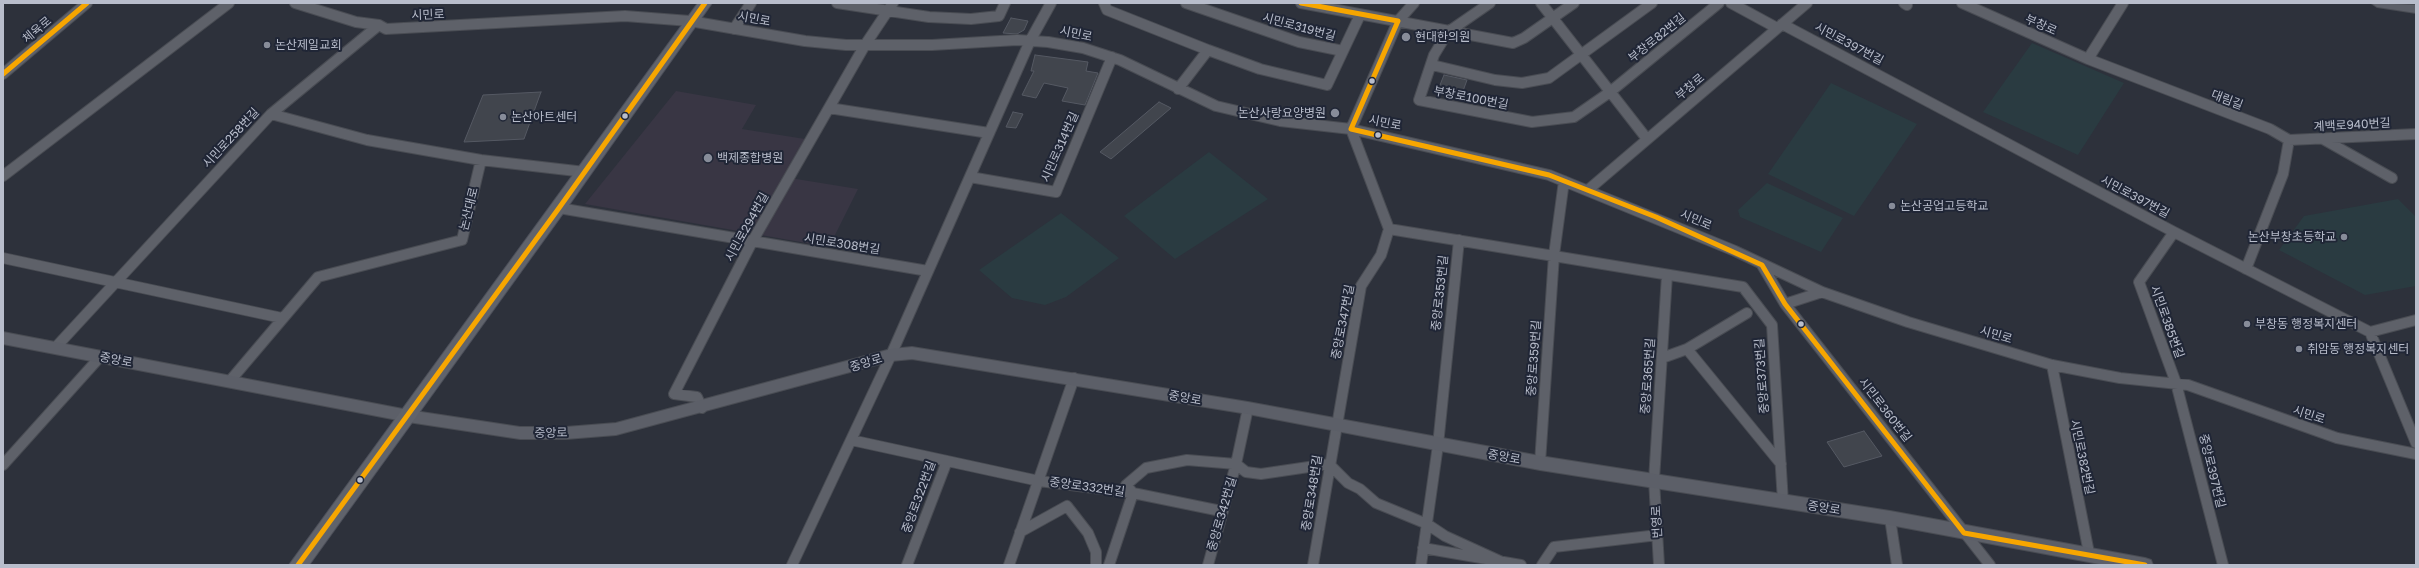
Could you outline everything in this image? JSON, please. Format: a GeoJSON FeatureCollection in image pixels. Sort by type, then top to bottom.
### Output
{"type":"FeatureCollection","features":[{"type":"Feature","properties":{"kind":"main road"},"geometry":{"type":"LineString","coordinates":[[690,21],[692,11],[698,3]]}},
{"type":"Feature","properties":{"kind":"main road"},"geometry":{"type":"LineString","coordinates":[[298,565],[559,208],[690,21],[705,3]]}},
{"type":"Feature","properties":{"kind":"street","name":"체육로"},"geometry":{"type":"LineString","coordinates":[[3,74],[87,3]]}},
{"type":"Feature","properties":{"kind":"street"},"geometry":{"type":"LineString","coordinates":[[3,176],[229,3]]}},
{"type":"Feature","properties":{"kind":"street","name":"시민로"},"geometry":{"type":"LineString","coordinates":[[294,3],[356,22],[379,25],[386,29],[625,16],[690,21],[805,41],[865,45],[1030,41],[1069,45],[1112,57],[1216,106],[1245,114],[1280,121],[1351,129],[1516,167],[1564,181],[1735,251],[1822,292],[1908,322],[2052,365],[2120,378],[2176,383],[2214,393],[2280,419],[2337,438],[2416,454]]}},
{"type":"Feature","properties":{"kind":"street"},"geometry":{"type":"LineString","coordinates":[[734,29],[751,3]]}},
{"type":"Feature","properties":{"kind":"street"},"geometry":{"type":"LineString","coordinates":[[837,3],[891,7],[929,17],[971,19],[999,16],[1004,3]]}},
{"type":"Feature","properties":{"kind":"street"},"geometry":{"type":"LineString","coordinates":[[792,565],[892,355],[1030,41],[1051,3]]}},
{"type":"Feature","properties":{"kind":"street","name":"시민로319번길"},"geometry":{"type":"LineString","coordinates":[[1104,3],[1107,10],[1208,50],[1260,69],[1327,86],[1343,51],[1299,42],[1186,3]]}},
{"type":"Feature","properties":{"kind":"street"},"geometry":{"type":"LineString","coordinates":[[1301,3],[1448,32],[1513,43],[1574,3]]}},
{"type":"Feature","properties":{"kind":"street"},"geometry":{"type":"LineString","coordinates":[[1414,3],[1398,22],[1351,129],[1389,229],[1459,240]]}},
{"type":"Feature","properties":{"kind":"street"},"geometry":{"type":"LineString","coordinates":[[1432,65],[1434,55],[1448,32],[1490,3]]}},
{"type":"Feature","properties":{"kind":"street"},"geometry":{"type":"LineString","coordinates":[[1541,3],[1647,139]]}},
{"type":"Feature","properties":{"kind":"street"},"geometry":{"type":"LineString","coordinates":[[1582,56],[1652,3]]}},
{"type":"Feature","properties":{"kind":"street","name":"부창로82번길"},"geometry":{"type":"LineString","coordinates":[[1610,92],[1719,3]]}},
{"type":"Feature","properties":{"kind":"street"},"geometry":{"type":"LineString","coordinates":[[1731,3],[1780,26]]}},
{"type":"Feature","properties":{"kind":"street","name":"부창로"},"geometry":{"type":"LineString","coordinates":[[1588,190],[1807,3]]}},
{"type":"Feature","properties":{"kind":"street","name":"부창로"},"geometry":{"type":"LineString","coordinates":[[1962,3],[2088,58]]}},
{"type":"Feature","properties":{"kind":"street"},"geometry":{"type":"LineString","coordinates":[[2088,58],[2123,3]]}},
{"type":"Feature","properties":{"kind":"street"},"geometry":{"type":"LineString","coordinates":[[2377,3],[2416,9]]}},
{"type":"Feature","properties":{"kind":"street","name":"시민로294번길"},"geometry":{"type":"LineString","coordinates":[[702,408],[696,398],[674,394],[752,242],[865,45],[891,7]]}},
{"type":"Feature","properties":{"kind":"street"},"geometry":{"type":"LineString","coordinates":[[1343,51],[1360,15]]}},
{"type":"Feature","properties":{"kind":"street","name":"시민로258번길"},"geometry":{"type":"LineString","coordinates":[[55,348],[271,114],[379,25]]}},
{"type":"Feature","properties":{"kind":"street","name":"시민로397번길"},"geometry":{"type":"LineString","coordinates":[[1780,26],[2174,232],[2370,332]]}},
{"type":"Feature","properties":{"kind":"street"},"geometry":{"type":"LineString","coordinates":[[1178,89],[1208,50]]}},
{"type":"Feature","properties":{"kind":"street","name":"부창로100번길"},"geometry":{"type":"LineString","coordinates":[[1582,56],[1549,78],[1522,83],[1495,80],[1432,65],[1419,100],[1532,122],[1574,118],[1610,92]]}},
{"type":"Feature","properties":{"kind":"street","name":"시민로314번길"},"geometry":{"type":"LineString","coordinates":[[970,177],[1056,192],[1112,57]]}},
{"type":"Feature","properties":{"kind":"street","name":"대림길"},"geometry":{"type":"LineString","coordinates":[[2088,58],[2270,129],[2289,140]]}},
{"type":"Feature","properties":{"kind":"street"},"geometry":{"type":"LineString","coordinates":[[829,108],[989,133]]}},
{"type":"Feature","properties":{"kind":"street"},"geometry":{"type":"LineString","coordinates":[[271,114],[366,140],[481,160],[585,172]]}},
{"type":"Feature","properties":{"kind":"street","name":"계백로940번길"},"geometry":{"type":"LineString","coordinates":[[2289,140],[2416,134]]}},
{"type":"Feature","properties":{"kind":"street"},"geometry":{"type":"LineString","coordinates":[[2323,139],[2392,178]]}},
{"type":"Feature","properties":{"kind":"street"},"geometry":{"type":"LineString","coordinates":[[2246,269],[2283,174],[2289,140]]}},
{"type":"Feature","properties":{"kind":"street","name":"논산대로"},"geometry":{"type":"LineString","coordinates":[[282,318],[318,278],[462,240],[481,160]]}},
{"type":"Feature","properties":{"kind":"street","name":"중앙로359번길"},"geometry":{"type":"LineString","coordinates":[[1540,464],[1554,255],[1564,181]]}},
{"type":"Feature","properties":{"kind":"street"},"geometry":{"type":"LineString","coordinates":[[559,208],[752,242]]}},
{"type":"Feature","properties":{"kind":"street","name":"중앙로347번길"},"geometry":{"type":"LineString","coordinates":[[1337,425],[1361,286],[1382,255],[1389,229]]}},
{"type":"Feature","properties":{"kind":"street","name":"시민로385번길"},"geometry":{"type":"LineString","coordinates":[[2174,232],[2139,282],[2176,383]]}},
{"type":"Feature","properties":{"kind":"street","name":"중앙로353번길"},"geometry":{"type":"LineString","coordinates":[[1421,565],[1438,444],[1459,240],[1554,255]]}},
{"type":"Feature","properties":{"kind":"street","name":"시민로308번길"},"geometry":{"type":"LineString","coordinates":[[752,242],[928,271]]}},
{"type":"Feature","properties":{"kind":"street"},"geometry":{"type":"LineString","coordinates":[[1554,255],[1668,275]]}},
{"type":"Feature","properties":{"kind":"street"},"geometry":{"type":"LineString","coordinates":[[3,258],[282,318],[229,382]]}},
{"type":"Feature","properties":{"kind":"street","name":"시민로360번길"},"geometry":{"type":"LineString","coordinates":[[1762,265],[1785,304],[1990,565]]}},
{"type":"Feature","properties":{"kind":"street","name":"중앙로365번길"},"geometry":{"type":"LineString","coordinates":[[1654,480],[1668,275]]}},
{"type":"Feature","properties":{"kind":"street","name":"중앙로373번길"},"geometry":{"type":"LineString","coordinates":[[1668,275],[1743,287],[1772,325],[1783,502]]}},
{"type":"Feature","properties":{"kind":"street"},"geometry":{"type":"LineString","coordinates":[[1785,304],[1822,292]]}},
{"type":"Feature","properties":{"kind":"street"},"geometry":{"type":"LineString","coordinates":[[1662,358],[1687,349],[1747,313]]}},
{"type":"Feature","properties":{"kind":"street"},"geometry":{"type":"LineString","coordinates":[[2416,320],[2370,332],[2416,444]]}},
{"type":"Feature","properties":{"kind":"street","name":"중앙로"},"geometry":{"type":"LineString","coordinates":[[3,338],[408,416],[520,433],[566,433],[616,429],[702,408],[892,355],[912,353],[1074,378],[1248,408],[1540,464],[1654,480],[1783,502],[1890,518],[1964,533],[2145,565]]}},
{"type":"Feature","properties":{"kind":"street"},"geometry":{"type":"LineString","coordinates":[[1687,349],[1781,464]]}},
{"type":"Feature","properties":{"kind":"street"},"geometry":{"type":"LineString","coordinates":[[3,465],[100,357]]}},
{"type":"Feature","properties":{"kind":"street","name":"시민로382번길"},"geometry":{"type":"LineString","coordinates":[[2052,365],[2089,554]]}},
{"type":"Feature","properties":{"kind":"street","name":"중앙로332번길"},"geometry":{"type":"LineString","coordinates":[[1009,565],[1074,378]]}},
{"type":"Feature","properties":{"kind":"street","name":"중앙로397번길"},"geometry":{"type":"LineString","coordinates":[[2176,383],[2223,565]]}},
{"type":"Feature","properties":{"kind":"street","name":"중앙로342번길"},"geometry":{"type":"LineString","coordinates":[[1208,565],[1221,511],[1236,464],[1248,408]]}},
{"type":"Feature","properties":{"kind":"street","name":"중앙로348번길"},"geometry":{"type":"LineString","coordinates":[[1313,565],[1329,464],[1337,425]]}},
{"type":"Feature","properties":{"kind":"street","name":"중앙로322번길"},"geometry":{"type":"LineString","coordinates":[[851,440],[948,461],[907,565]]}},
{"type":"Feature","properties":{"kind":"street","name":"중앙로342번길"},"geometry":{"type":"LineString","coordinates":[[1133,494],[1126,485],[1146,468],[1187,460],[1236,464],[1246,472],[1261,474],[1329,464]]}},
{"type":"Feature","properties":{"kind":"street","name":"중앙로332번길"},"geometry":{"type":"LineString","coordinates":[[948,461],[1039,481],[1133,494],[1109,565]]}},
{"type":"Feature","properties":{"kind":"street"},"geometry":{"type":"LineString","coordinates":[[1329,464],[1348,483],[1360,489],[1376,503],[1427,524],[1445,536],[1502,562]]}},
{"type":"Feature","properties":{"kind":"street","name":"번영로"},"geometry":{"type":"LineString","coordinates":[[1654,480],[1659,565]]}},
{"type":"Feature","properties":{"kind":"street"},"geometry":{"type":"LineString","coordinates":[[1133,494],[1221,511]]}},
{"type":"Feature","properties":{"kind":"street","name":"중앙로332번길"},"geometry":{"type":"LineString","coordinates":[[1020,532],[1067,506],[1088,533],[1096,552],[1096,565]]}},
{"type":"Feature","properties":{"kind":"street"},"geometry":{"type":"LineString","coordinates":[[1890,518],[1897,565]]}},
{"type":"Feature","properties":{"kind":"street"},"geometry":{"type":"LineString","coordinates":[[1542,565],[1554,547],[1658,535]]}},
{"type":"Feature","properties":{"kind":"street"},"geometry":{"type":"LineString","coordinates":[[1423,548],[1521,565]]}},
{"type":"Feature","properties":{"kind":"shaded area"},"geometry":{"type":"Polygon","coordinates":[[[2032,43],[2124,83],[2078,155],[1983,112],[2032,43]]]}},
{"type":"Feature","properties":{"kind":"shaded area"},"geometry":{"type":"Polygon","coordinates":[[[1831,83],[1917,124],[1854,216],[1768,174],[1831,83]]]}},
{"type":"Feature","properties":{"kind":"shaded area","name":"백제종합병원"},"geometry":{"type":"Polygon","coordinates":[[[676,91],[756,105],[742,129],[805,139],[784,177],[858,189],[829,247],[585,204],[676,91]]]}},
{"type":"Feature","properties":{"kind":"shaded area"},"geometry":{"type":"Polygon","coordinates":[[[1209,152],[1268,199],[1175,259],[1124,216],[1209,152]]]}},
{"type":"Feature","properties":{"kind":"shaded area"},"geometry":{"type":"Polygon","coordinates":[[[1767,183],[1843,218],[1821,252],[1740,217],[1738,210],[1767,183]]]}},
{"type":"Feature","properties":{"kind":"shaded area"},"geometry":{"type":"Polygon","coordinates":[[[2398,199],[2416,217],[2416,286],[2365,295],[2279,250],[2304,216],[2398,199]]]}},
{"type":"Feature","properties":{"kind":"shaded area"},"geometry":{"type":"Polygon","coordinates":[[[1061,213],[1119,258],[1066,297],[1045,305],[1012,298],[979,270],[1061,213]]]}},
{"type":"Feature","properties":{"kind":"building"},"geometry":{"type":"Polygon","coordinates":[[[1011,18],[1028,21],[1024,30],[1017,34],[1003,33],[1011,18]]]}},
{"type":"Feature","properties":{"kind":"building"},"geometry":{"type":"Polygon","coordinates":[[[1035,55],[1088,62],[1086,71],[1098,73],[1085,105],[1062,101],[1068,88],[1044,83],[1036,98],[1022,95],[1034,71],[1031,71],[1035,55]]]}},
{"type":"Feature","properties":{"kind":"building"},"geometry":{"type":"Polygon","coordinates":[[[1444,75],[1467,80],[1463,91],[1440,85],[1444,75]]]}},
{"type":"Feature","properties":{"kind":"building","name":"논산아트센터"},"geometry":{"type":"Polygon","coordinates":[[[541,92],[524,139],[464,142],[483,95],[541,92]]]}},
{"type":"Feature","properties":{"kind":"building"},"geometry":{"type":"Polygon","coordinates":[[[1159,102],[1171,108],[1111,159],[1100,152],[1159,102]]]}},
{"type":"Feature","properties":{"kind":"building"},"geometry":{"type":"Polygon","coordinates":[[[1013,112],[1023,114],[1016,128],[1006,127],[1013,112]]]}},
{"type":"Feature","properties":{"kind":"building"},"geometry":{"type":"Polygon","coordinates":[[[1864,431],[1882,456],[1844,467],[1827,442],[1864,431]]]}},
{"type":"Feature","properties":{"kind":"transit line"},"geometry":{"type":"LineString","coordinates":[[3,74],[87,3]]}},
{"type":"Feature","properties":{"kind":"transit line"},"geometry":{"type":"LineString","coordinates":[[298,565],[559,208],[705,3]]}},
{"type":"Feature","properties":{"kind":"transit line"},"geometry":{"type":"LineString","coordinates":[[1301,3],[1398,21],[1351,129],[1549,175],[1656,217],[1762,265],[1785,304],[1964,533],[2145,565]]}},
{"type":"Feature","properties":{"kind":"place","name":"현대한의원"},"geometry":{"type":"Point","coordinates":[1406,37]}},
{"type":"Feature","properties":{"kind":"place","name":"논산제일교회"},"geometry":{"type":"Point","coordinates":[267,45]}},
{"type":"Feature","properties":{"kind":"place","name":"논산사랑요양병원"},"geometry":{"type":"Point","coordinates":[1335,113]}},
{"type":"Feature","properties":{"kind":"place","name":"논산아트센터"},"geometry":{"type":"Point","coordinates":[503,117]}},
{"type":"Feature","properties":{"kind":"place","name":"백제종합병원"},"geometry":{"type":"Point","coordinates":[708,158]}},
{"type":"Feature","properties":{"kind":"place","name":"논산공업고등학교"},"geometry":{"type":"Point","coordinates":[1892,206]}},
{"type":"Feature","properties":{"kind":"place","name":"논산부창초등학교"},"geometry":{"type":"Point","coordinates":[2344,237]}},
{"type":"Feature","properties":{"kind":"place","name":"부창동 행정복지센터"},"geometry":{"type":"Point","coordinates":[2247,324]}},
{"type":"Feature","properties":{"kind":"place","name":"취암동 행정복지센터"},"geometry":{"type":"Point","coordinates":[2299,349]}}]}
